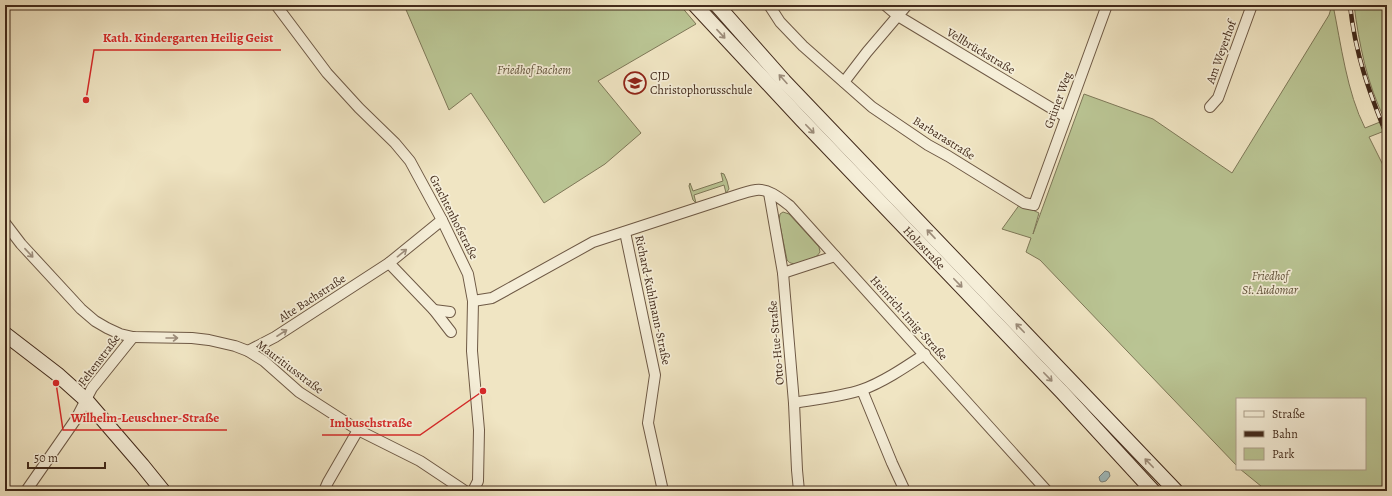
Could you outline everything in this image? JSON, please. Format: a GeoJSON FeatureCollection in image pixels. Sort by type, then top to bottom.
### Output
{"type":"FeatureCollection","features":[{"type":"Feature","properties":{"kind":"main road","name":"Holzstraße"},"geometry":{"type":"LineString","coordinates":[[695,5],[807,126],[1068,398],[1153,491]]}},
{"type":"Feature","properties":{"kind":"main road","name":"Holzstraße"},"geometry":{"type":"LineString","coordinates":[[717,5],[784,81],[1176,491]]}},
{"type":"Feature","properties":{"kind":"main road"},"geometry":{"type":"LineString","coordinates":[[5,334],[57,374],[86,400],[163,491]]}},
{"type":"Feature","properties":{"kind":"street","name":"Grachtenhofstraße"},"geometry":{"type":"LineString","coordinates":[[276,5],[327,73],[359,108],[395,143],[410,161],[442,220],[468,274],[473,301],[472,351],[479,430],[478,481],[473,491]]}},
{"type":"Feature","properties":{"kind":"street","name":"Barbarastraße"},"geometry":{"type":"LineString","coordinates":[[769,5],[780,22],[803,46],[872,107],[928,145],[1024,203],[1034,205]]}},
{"type":"Feature","properties":{"kind":"street","name":"Vellbrückstraße"},"geometry":{"type":"LineString","coordinates":[[885,5],[898,16],[1066,117]]}},
{"type":"Feature","properties":{"kind":"street"},"geometry":{"type":"LineString","coordinates":[[844,82],[907,5]]}},
{"type":"Feature","properties":{"kind":"street","name":"Grüner Weg"},"geometry":{"type":"LineString","coordinates":[[1034,205],[1107,5]]}},
{"type":"Feature","properties":{"kind":"street","name":"Am Weyerhof"},"geometry":{"type":"LineString","coordinates":[[1210,107],[1218,98],[1252,5]]}},
{"type":"Feature","properties":{"kind":"street","name":"Heinrich-Imig-Straße"},"geometry":{"type":"LineString","coordinates":[[473,301],[492,298],[593,242],[737,195],[757,190],[769,193],[780,198],[790,206],[1047,491]]}},
{"type":"Feature","properties":{"kind":"street","name":"Otto-Hue-Straße"},"geometry":{"type":"LineString","coordinates":[[769,193],[783,273],[794,403],[799,491]]}},
{"type":"Feature","properties":{"kind":"street","name":"Alte Bachstraße"},"geometry":{"type":"LineString","coordinates":[[248,351],[275,337],[389,263],[442,220]]}},
{"type":"Feature","properties":{"kind":"street","name":"Mauritiusstraße"},"geometry":{"type":"LineString","coordinates":[[5,223],[21,244],[81,309],[95,321],[107,328],[120,334],[133,337],[192,338],[209,340],[235,346],[248,351],[264,361],[299,392],[358,430],[420,461],[465,491]]}},
{"type":"Feature","properties":{"kind":"street","name":"Richard-Kuhlmann-Straße"},"geometry":{"type":"LineString","coordinates":[[625,232],[655,375],[648,423],[664,491]]}},
{"type":"Feature","properties":{"kind":"street"},"geometry":{"type":"LineString","coordinates":[[783,273],[835,256]]}},
{"type":"Feature","properties":{"kind":"street"},"geometry":{"type":"LineString","coordinates":[[389,263],[434,310],[451,332]]}},
{"type":"Feature","properties":{"kind":"street"},"geometry":{"type":"LineString","coordinates":[[434,310],[450,312]]}},
{"type":"Feature","properties":{"kind":"street","name":"Feltenstraße"},"geometry":{"type":"LineString","coordinates":[[26,491],[76,419],[92,388],[133,337]]}},
{"type":"Feature","properties":{"kind":"street"},"geometry":{"type":"LineString","coordinates":[[794,403],[848,394],[862,390],[899,371],[925,354]]}},
{"type":"Feature","properties":{"kind":"street"},"geometry":{"type":"LineString","coordinates":[[862,390],[905,491]]}},
{"type":"Feature","properties":{"kind":"street"},"geometry":{"type":"LineString","coordinates":[[324,491],[358,430]]}},
{"type":"Feature","properties":{"kind":"green space","name":"Friedhof Bachem"},"geometry":{"type":"Polygon","coordinates":[[[404,5],[680,5],[696,24],[598,81],[641,133],[605,164],[544,203],[471,93],[449,110],[404,5]]]}},
{"type":"Feature","properties":{"kind":"green space","name":"Friedhof St. Audomar"},"geometry":{"type":"Polygon","coordinates":[[[1333,5],[1349,84],[1365,128],[1385,120],[1373,92],[1365,64],[1358,34],[1354,5],[1387,5],[1387,130],[1369,137],[1387,173],[1387,491],[1267,491],[1241,470],[1366,470],[1366,398],[1236,398],[1236,465],[1040,260],[1026,252],[1031,238],[1002,229],[1020,204],[1039,213],[1033,234],[1084,94],[1153,119],[1232,173],[1329,15],[1333,5]]]}},
{"type":"Feature","properties":{"kind":"green space"},"geometry":{"type":"Polygon","coordinates":[[[721,173],[724,174],[729,189],[726,193],[724,185],[694,195],[696,203],[693,200],[689,186],[690,183],[693,191],[723,181],[721,173]]]}},
{"type":"Feature","properties":{"kind":"green space"},"geometry":{"type":"Polygon","coordinates":[[[783,212],[789,214],[819,247],[820,252],[817,256],[806,261],[793,264],[787,260],[779,220],[780,214],[783,212]]]}},
{"type":"Feature","properties":{"kind":"water"},"geometry":{"type":"Polygon","coordinates":[[[1105,471],[1109,472],[1110,476],[1106,481],[1102,482],[1100,481],[1099,477],[1105,471]]]}},
{"type":"Feature","properties":{"kind":"railway"},"geometry":{"type":"LineString","coordinates":[[1350,5],[1359,56],[1374,104],[1387,136]]}},
{"type":"Feature","properties":{"kind":"place","name":"CJD Christophorusschule"},"geometry":{"type":"Point","coordinates":[635,83]}},
{"type":"Feature","properties":{"kind":"place","name":"Kath. Kindergarten Heilig Geist"},"geometry":{"type":"Point","coordinates":[86,100]}},
{"type":"Feature","properties":{"kind":"place","name":"Wilhelm-Leuschner-Straße"},"geometry":{"type":"Point","coordinates":[56,383]}},
{"type":"Feature","properties":{"kind":"place","name":"Imbuschstraße"},"geometry":{"type":"Point","coordinates":[483,391]}}]}
